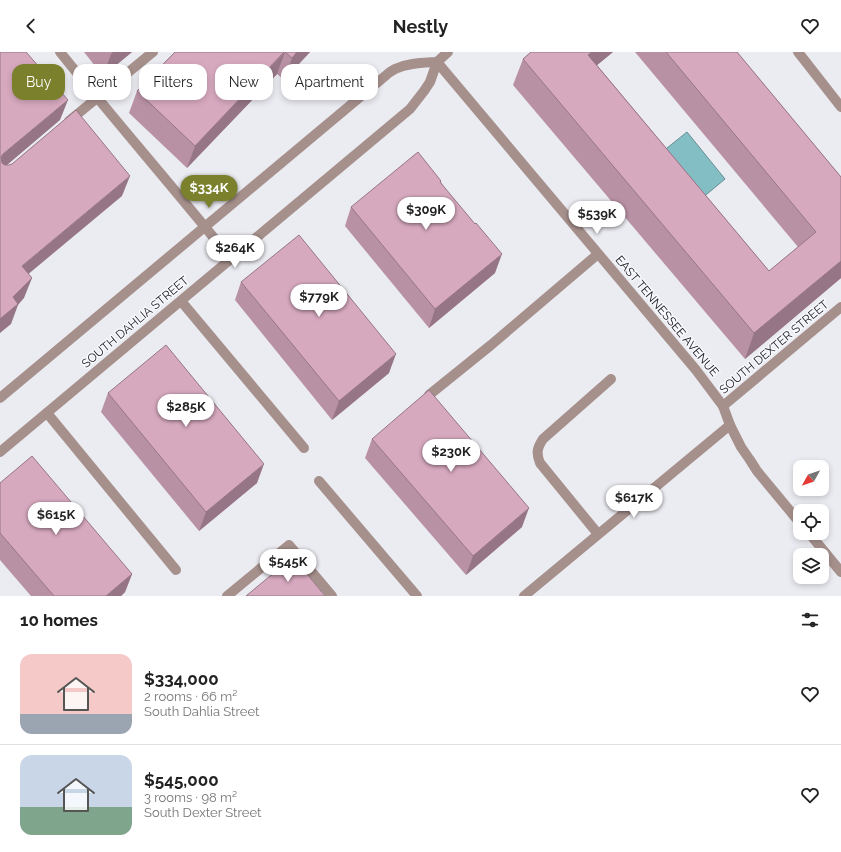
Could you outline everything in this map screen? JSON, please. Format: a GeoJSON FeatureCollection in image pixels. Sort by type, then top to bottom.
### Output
{"type":"FeatureCollection","features":[{"type":"Feature","properties":{"kind":"street"},"geometry":{"type":"LineString","coordinates":[[60,52],[73,69]]}},
{"type":"Feature","properties":{"kind":"street"},"geometry":{"type":"LineString","coordinates":[[131,70],[153,52]]}},
{"type":"Feature","properties":{"kind":"street","name":"SOUTH DAHLIA STREET"},"geometry":{"type":"LineString","coordinates":[[0,452],[410,109],[430,82],[437,62],[448,52]]}},
{"type":"Feature","properties":{"kind":"street"},"geometry":{"type":"LineString","coordinates":[[798,52],[841,107]]}},
{"type":"Feature","properties":{"kind":"street"},"geometry":{"type":"LineString","coordinates":[[0,398],[384,77],[394,70],[406,65],[437,62]]}},
{"type":"Feature","properties":{"kind":"street","name":"EAST TENNESSEE AVENUE"},"geometry":{"type":"LineString","coordinates":[[437,62],[676,346],[723,406],[730,425],[741,447],[753,465],[793,514]]}},
{"type":"Feature","properties":{"kind":"street"},"geometry":{"type":"LineString","coordinates":[[60,128],[94,100]]}},
{"type":"Feature","properties":{"kind":"street"},"geometry":{"type":"LineString","coordinates":[[98,100],[205,226],[230,259]]}},
{"type":"Feature","properties":{"kind":"street"},"geometry":{"type":"LineString","coordinates":[[430,395],[598,254]]}},
{"type":"Feature","properties":{"kind":"street"},"geometry":{"type":"LineString","coordinates":[[181,301],[304,448]]}},
{"type":"Feature","properties":{"kind":"street","name":"SOUTH DEXTER STREET"},"geometry":{"type":"LineString","coordinates":[[723,406],[841,307]]}},
{"type":"Feature","properties":{"kind":"street"},"geometry":{"type":"LineString","coordinates":[[598,534],[540,464],[537,456],[538,447],[543,439],[611,379]]}},
{"type":"Feature","properties":{"kind":"street"},"geometry":{"type":"LineString","coordinates":[[47,413],[176,570]]}},
{"type":"Feature","properties":{"kind":"street"},"geometry":{"type":"LineString","coordinates":[[524,596],[730,425]]}},
{"type":"Feature","properties":{"kind":"street"},"geometry":{"type":"LineString","coordinates":[[319,481],[417,596]]}},
{"type":"Feature","properties":{"kind":"street"},"geometry":{"type":"LineString","coordinates":[[815,540],[841,572]]}},
{"type":"Feature","properties":{"kind":"street"},"geometry":{"type":"LineString","coordinates":[[227,596],[289,545],[332,596]]}},
{"type":"Feature","properties":{"kind":"water"},"geometry":{"type":"Polygon","coordinates":[[[687,132],[725,179],[701,199],[662,152],[687,132]]]}},
{"type":"Feature","properties":{"kind":"building"},"geometry":{"type":"Polygon","coordinates":[[[0,52],[26,52],[36,64],[12,64],[12,100],[65,100],[65,97],[68,100],[3,154],[1,157],[2,163],[5,165],[12,164],[76,110],[130,176],[22,266],[32,278],[13,297],[18,304],[0,319],[0,52]]]}},
{"type":"Feature","properties":{"kind":"building"},"geometry":{"type":"Polygon","coordinates":[[[175,52],[284,52],[273,64],[215,64],[215,100],[239,100],[195,146],[146,100],[207,100],[207,64],[163,64],[175,52]]]}},
{"type":"Feature","properties":{"kind":"building"},"geometry":{"type":"Polygon","coordinates":[[[285,52],[297,52],[292,58],[285,52]]]}},
{"type":"Feature","properties":{"kind":"building"},"geometry":{"type":"Polygon","coordinates":[[[531,52],[592,52],[588,55],[769,271],[816,232],[666,52],[737,52],[841,177],[841,261],[754,333],[523,59],[531,52]]]}},
{"type":"Feature","properties":{"kind":"building"},"geometry":{"type":"Polygon","coordinates":[[[418,152],[441,181],[440,182],[502,254],[435,309],[351,207],[418,152]]]}},
{"type":"Feature","properties":{"kind":"building"},"geometry":{"type":"Polygon","coordinates":[[[299,235],[396,354],[339,401],[241,282],[299,235]]]}},
{"type":"Feature","properties":{"kind":"building"},"geometry":{"type":"Polygon","coordinates":[[[166,345],[264,464],[206,512],[108,393],[166,345]]]}},
{"type":"Feature","properties":{"kind":"building"},"geometry":{"type":"Polygon","coordinates":[[[429,390],[529,508],[473,556],[372,439],[429,390]]]}},
{"type":"Feature","properties":{"kind":"building"},"geometry":{"type":"Polygon","coordinates":[[[32,456],[132,574],[106,596],[54,596],[0,533],[0,483],[32,456]]]}},
{"type":"Feature","properties":{"kind":"building"},"geometry":{"type":"Polygon","coordinates":[[[293,557],[325,596],[246,596],[293,557]]]}}]}
